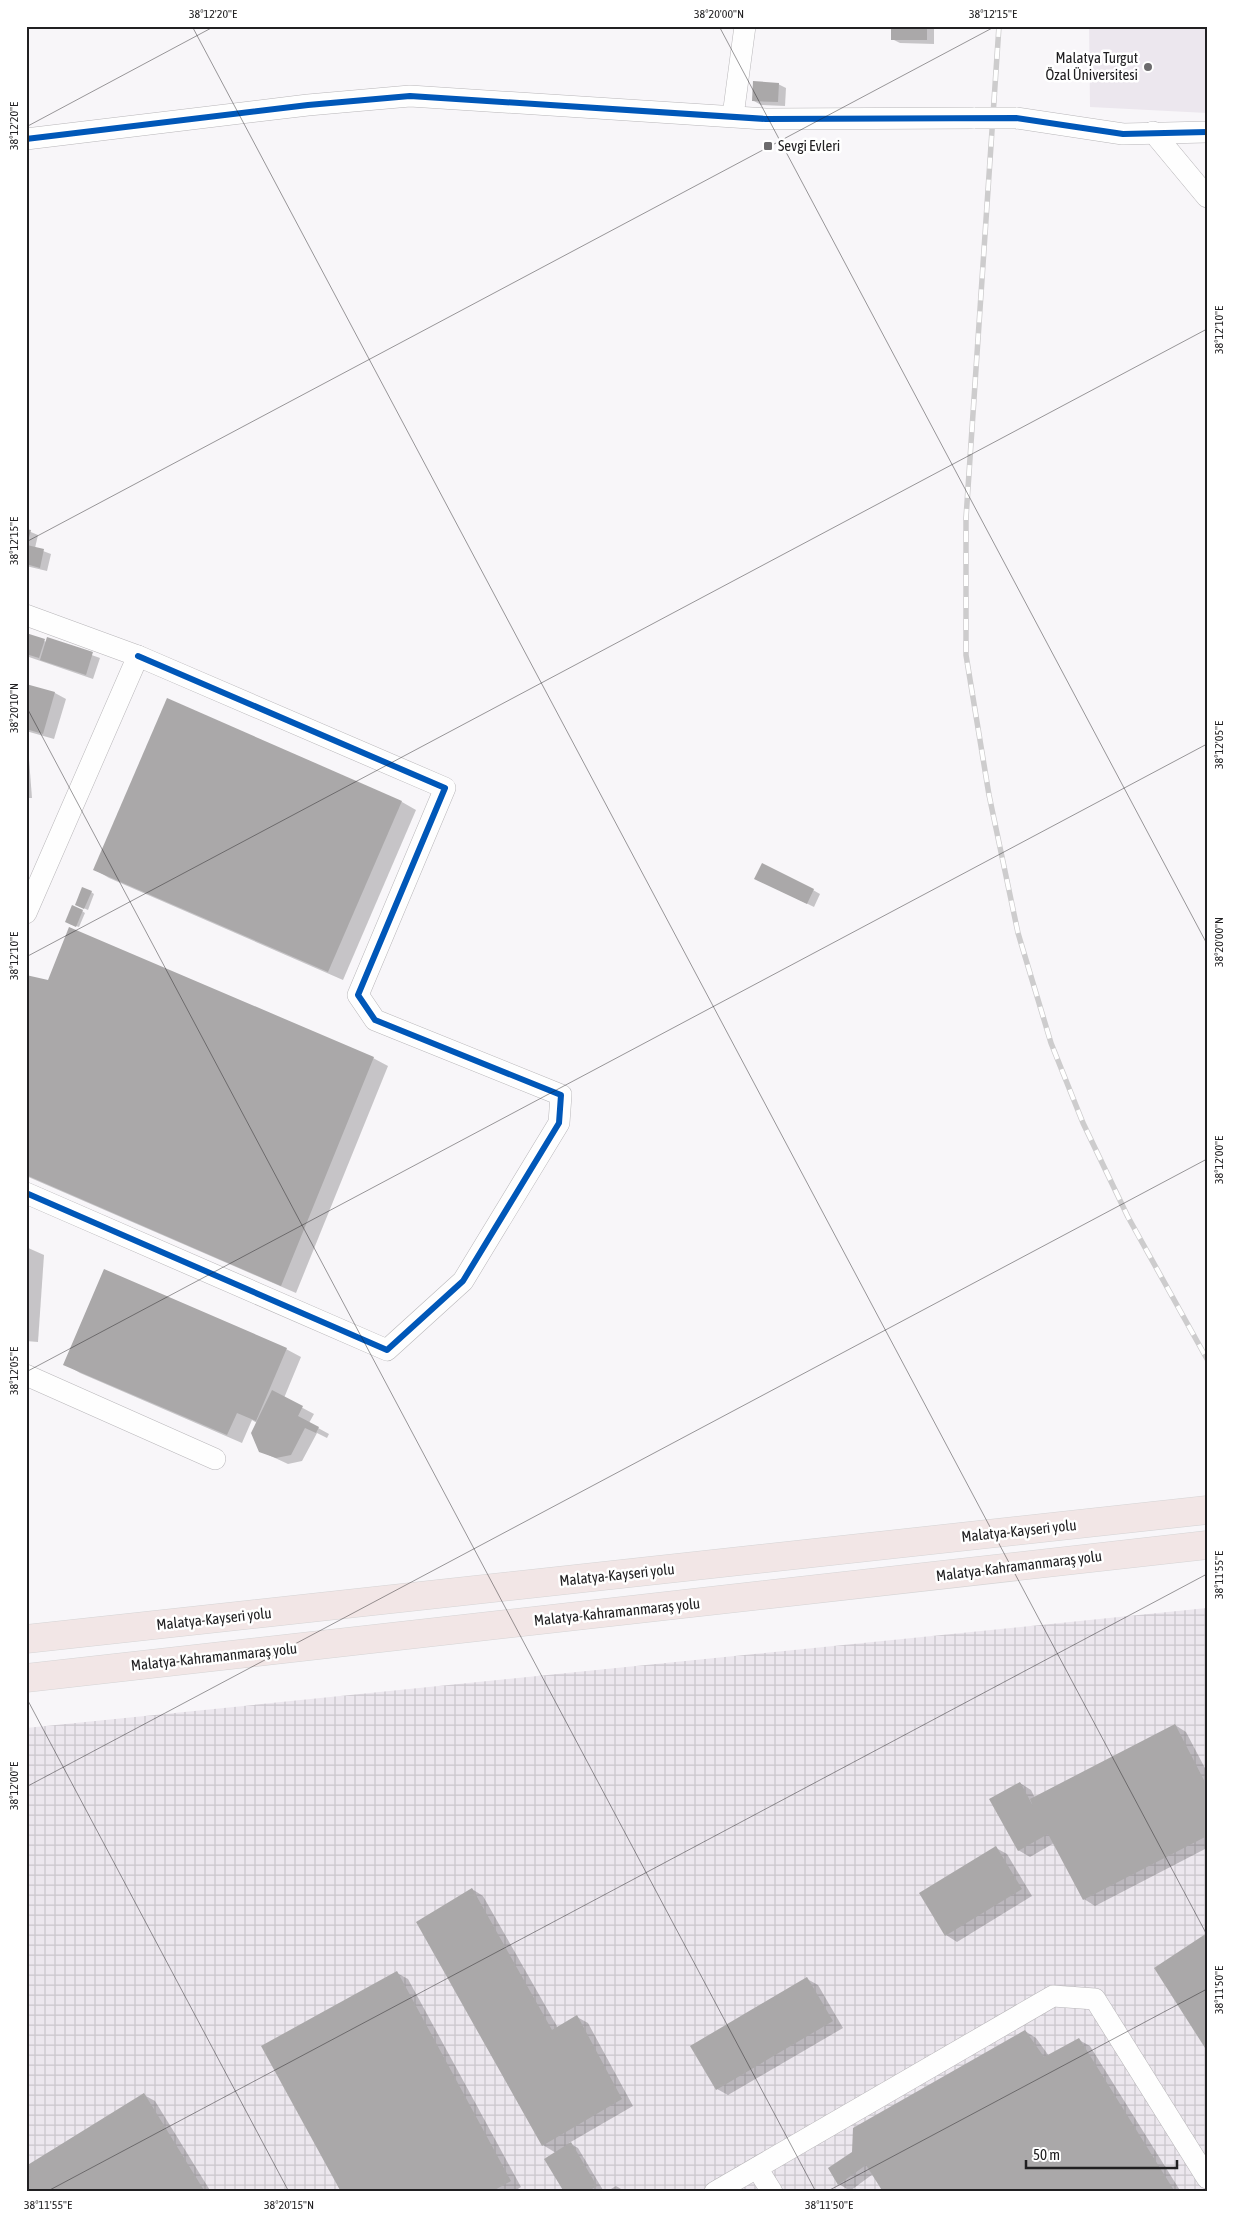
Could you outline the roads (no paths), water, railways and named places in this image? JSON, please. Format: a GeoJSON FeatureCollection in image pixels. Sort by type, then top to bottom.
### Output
{"type":"FeatureCollection","features":[{"type":"Feature","properties":{"kind":"highway","name":"Malatya-Kayseri yolu"},"geometry":{"type":"LineString","coordinates":[[26,1639],[1207,1510]]}},
{"type":"Feature","properties":{"kind":"highway","name":"Malatya-Kahramanmaraş yolu"},"geometry":{"type":"LineString","coordinates":[[26,1678],[1207,1545]]}},
{"type":"Feature","properties":{"kind":"street"},"geometry":{"type":"LineString","coordinates":[[733,116],[745,26]]}},
{"type":"Feature","properties":{"kind":"street"},"geometry":{"type":"LineString","coordinates":[[26,139],[308,105],[410,96],[766,118],[1016,118],[1123,134],[1207,132]]}},
{"type":"Feature","properties":{"kind":"street"},"geometry":{"type":"LineString","coordinates":[[1153,132],[1207,197]]}},
{"type":"Feature","properties":{"kind":"street"},"geometry":{"type":"LineString","coordinates":[[26,615],[138,656],[445,788],[358,995],[375,1020],[561,1095],[559,1123],[463,1281],[387,1350],[26,1193]]}},
{"type":"Feature","properties":{"kind":"street"},"geometry":{"type":"LineString","coordinates":[[26,913],[138,656]]}},
{"type":"Feature","properties":{"kind":"street"},"geometry":{"type":"LineString","coordinates":[[26,1375],[215,1459]]}},
{"type":"Feature","properties":{"kind":"street"},"geometry":{"type":"LineString","coordinates":[[716,2192],[1053,1996],[1095,2000],[1207,2178]]}},
{"type":"Feature","properties":{"kind":"street"},"geometry":{"type":"LineString","coordinates":[[757,2168],[772,2192]]}},
{"type":"Feature","properties":{"kind":"railway"},"geometry":{"type":"LineString","coordinates":[[999,26],[966,518],[966,655],[989,795],[1018,933],[1051,1043],[1083,1123],[1128,1217],[1207,1359]]}},
{"type":"Feature","properties":{"kind":"place","name":"Malatya Turgut Özal Üniversitesi"},"geometry":{"type":"Point","coordinates":[1148,67]}},
{"type":"Feature","properties":{"kind":"place","name":"Sevgi Evleri"},"geometry":{"type":"Point","coordinates":[768,146]}}]}
